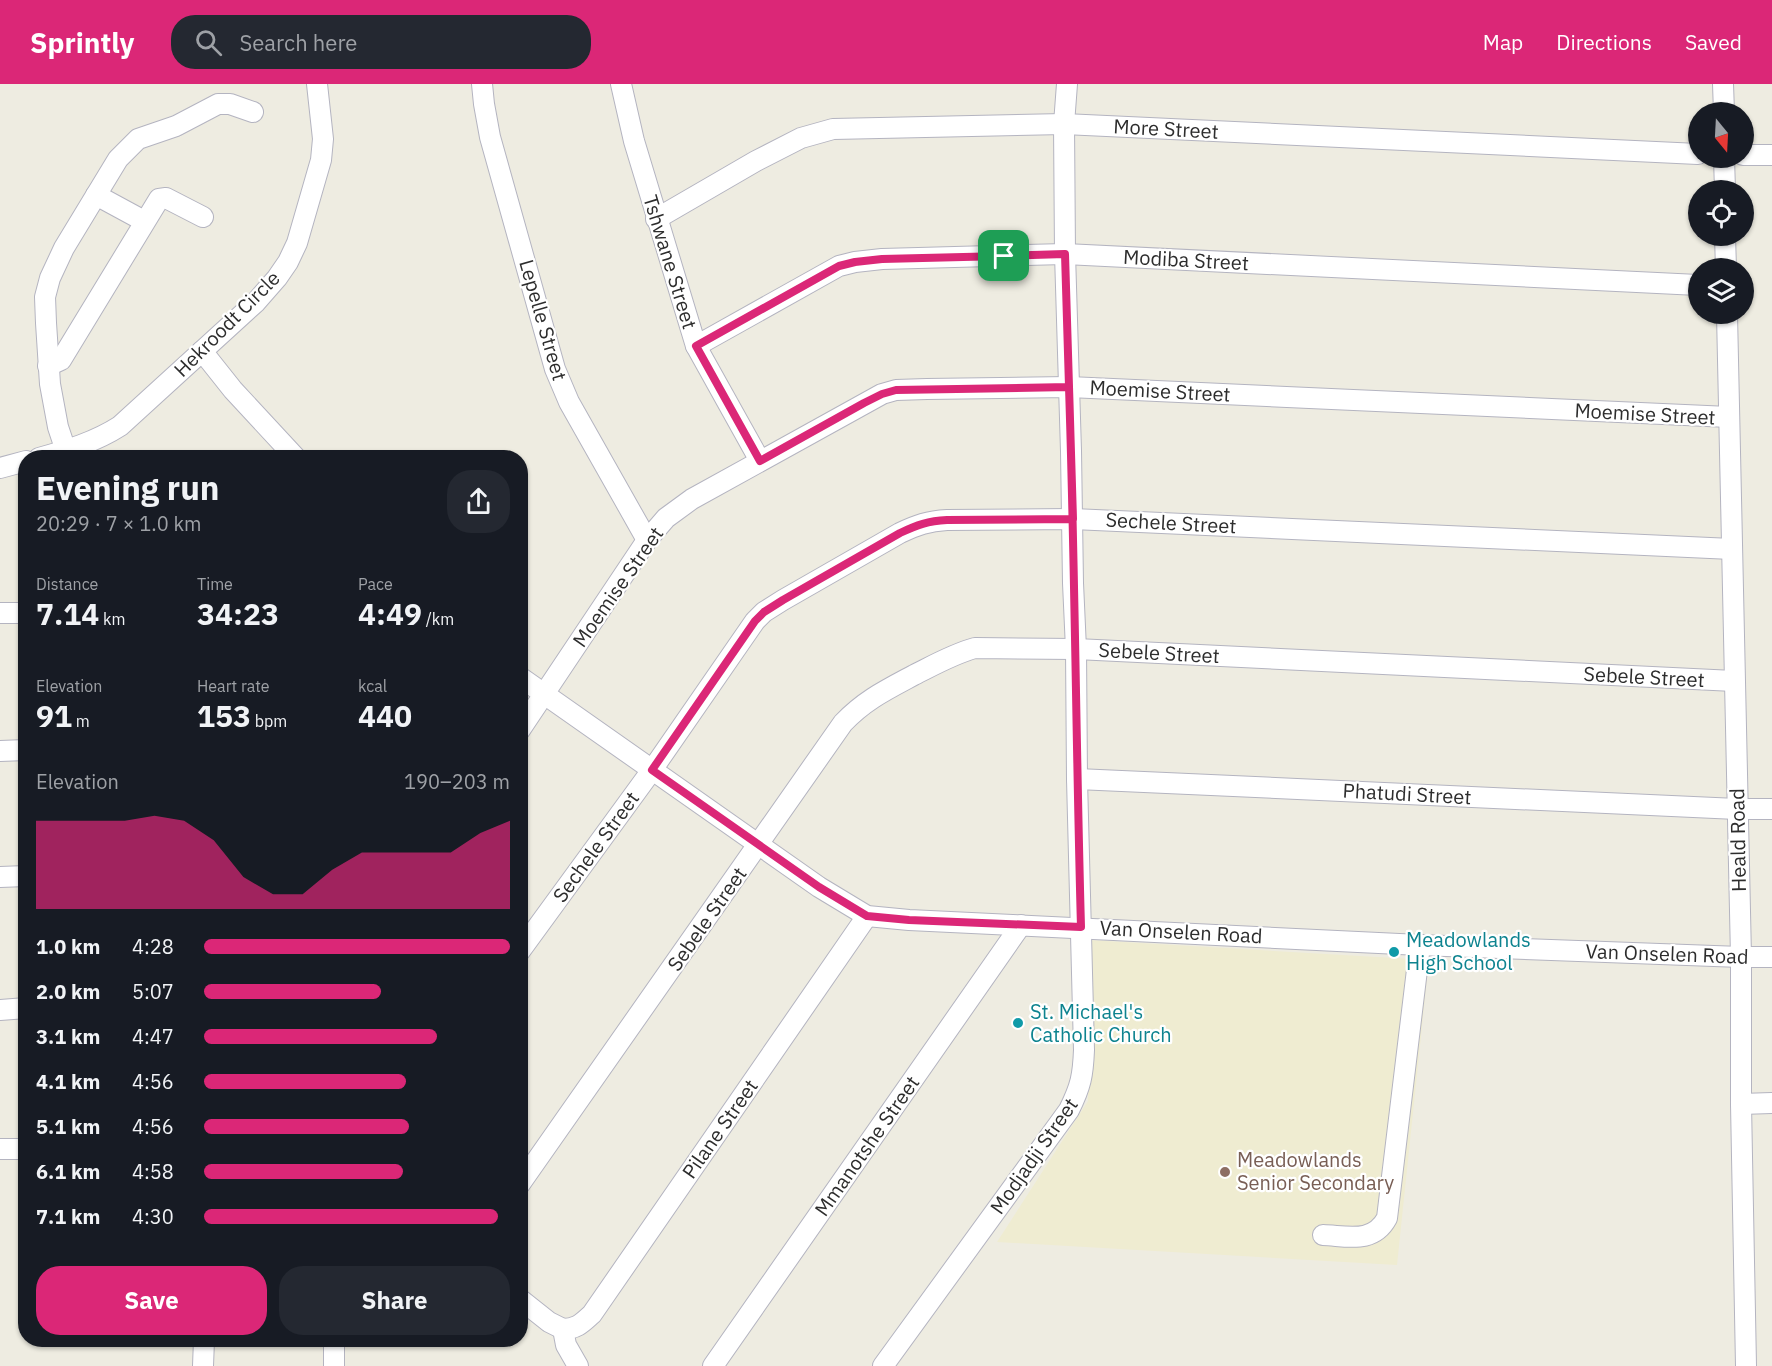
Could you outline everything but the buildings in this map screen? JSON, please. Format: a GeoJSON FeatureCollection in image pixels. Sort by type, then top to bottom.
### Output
{"type":"FeatureCollection","features":[{"type":"Feature","properties":{"kind":"street","name":"Hekroodt Circle"},"geometry":{"type":"LineString","coordinates":[[68,450],[106,435],[120,426],[256,302],[277,278],[297,243],[321,160],[323,139],[317,84]]}},
{"type":"Feature","properties":{"kind":"street","name":"Lepelle Street"},"geometry":{"type":"LineString","coordinates":[[482,84],[490,137],[555,369],[569,402],[647,540]]}},
{"type":"Feature","properties":{"kind":"street","name":"Tshwane Street"},"geometry":{"type":"LineString","coordinates":[[622,84],[634,141],[656,219],[696,346],[760,461]]}},
{"type":"Feature","properties":{"kind":"street","name":"Modjadji Street"},"geometry":{"type":"LineString","coordinates":[[883,1366],[1069,1110],[1083,1075],[1076,649],[1065,254],[1064,124],[1067,84]]}},
{"type":"Feature","properties":{"kind":"street"},"geometry":{"type":"LineString","coordinates":[[1723,84],[1724,102]]}},
{"type":"Feature","properties":{"kind":"street"},"geometry":{"type":"LineString","coordinates":[[66,450],[58,427],[48,366],[45,297],[50,278],[64,248],[118,159],[138,139],[176,126],[218,104],[230,104],[253,112]]}},
{"type":"Feature","properties":{"kind":"street","name":"More Street"},"geometry":{"type":"LineString","coordinates":[[656,219],[756,161],[801,138],[833,129],[1064,124],[1688,154]]}},
{"type":"Feature","properties":{"kind":"street"},"geometry":{"type":"LineString","coordinates":[[1754,155],[1772,155]]}},
{"type":"Feature","properties":{"kind":"street"},"geometry":{"type":"LineString","coordinates":[[96,195],[144,221]]}},
{"type":"Feature","properties":{"kind":"street"},"geometry":{"type":"LineString","coordinates":[[48,366],[61,360],[159,199],[162,198],[203,217]]}},
{"type":"Feature","properties":{"kind":"street","name":"Modiba Street"},"geometry":{"type":"LineString","coordinates":[[696,346],[839,266],[882,259],[1065,254],[1688,285]]}},
{"type":"Feature","properties":{"kind":"street","name":"Heald Road"},"geometry":{"type":"LineString","coordinates":[[1727,324],[1741,957],[1746,1366]]}},
{"type":"Feature","properties":{"kind":"street"},"geometry":{"type":"LineString","coordinates":[[202,351],[233,390],[289,450]]}},
{"type":"Feature","properties":{"kind":"street","name":"Moemise Street"},"geometry":{"type":"LineString","coordinates":[[528,719],[647,540],[666,518],[692,499],[864,403],[896,390],[1069,387],[1729,417]]}},
{"type":"Feature","properties":{"kind":"street"},"geometry":{"type":"LineString","coordinates":[[0,468],[18,463]]}},
{"type":"Feature","properties":{"kind":"street","name":"Sechele Street"},"geometry":{"type":"LineString","coordinates":[[528,940],[652,770],[755,621],[764,612],[783,600],[918,524],[947,520],[1073,519],[1731,549]]}},
{"type":"Feature","properties":{"kind":"street"},"geometry":{"type":"LineString","coordinates":[[0,613],[18,612]]}},
{"type":"Feature","properties":{"kind":"street","name":"Sebele Street"},"geometry":{"type":"LineString","coordinates":[[528,1173],[843,723],[857,708],[869,700],[962,652],[975,648],[1076,649],[1734,681]]}},
{"type":"Feature","properties":{"kind":"street","name":"Van Onselen Road"},"geometry":{"type":"LineString","coordinates":[[528,682],[827,892],[867,916],[1420,945],[1772,957]]}},
{"type":"Feature","properties":{"kind":"street"},"geometry":{"type":"LineString","coordinates":[[0,751],[18,750]]}},
{"type":"Feature","properties":{"kind":"street","name":"Phatudi Street"},"geometry":{"type":"LineString","coordinates":[[1077,779],[1737,810],[1772,809]]}},
{"type":"Feature","properties":{"kind":"street"},"geometry":{"type":"LineString","coordinates":[[0,877],[18,876]]}},
{"type":"Feature","properties":{"kind":"street","name":"Pilane Street"},"geometry":{"type":"LineString","coordinates":[[562,1329],[578,1327],[592,1314],[867,916]]}},
{"type":"Feature","properties":{"kind":"street","name":"Mmanotshe Street"},"geometry":{"type":"LineString","coordinates":[[713,1366],[1020,925]]}},
{"type":"Feature","properties":{"kind":"street"},"geometry":{"type":"LineString","coordinates":[[1323,1235],[1364,1236],[1374,1234],[1382,1228],[1387,1218],[1420,945]]}},
{"type":"Feature","properties":{"kind":"street"},"geometry":{"type":"LineString","coordinates":[[0,1011],[18,1009]]}},
{"type":"Feature","properties":{"kind":"street"},"geometry":{"type":"LineString","coordinates":[[1741,1104],[1772,1103]]}},
{"type":"Feature","properties":{"kind":"street"},"geometry":{"type":"LineString","coordinates":[[0,1149],[18,1149]]}},
{"type":"Feature","properties":{"kind":"street"},"geometry":{"type":"LineString","coordinates":[[528,1305],[562,1329],[566,1345],[578,1366]]}},
{"type":"Feature","properties":{"kind":"street"},"geometry":{"type":"LineString","coordinates":[[203,1366],[204,1347]]}},
{"type":"Feature","properties":{"kind":"street"},"geometry":{"type":"LineString","coordinates":[[334,1347],[334,1366]]}},
{"type":"Feature","properties":{"kind":"shaded area","name":"Meadowlands Senior Secondary"},"geometry":{"type":"Polygon","coordinates":[[[1089,940],[1429,960],[1397,1265],[997,1242],[1088,1101],[1089,940]]]}},
{"type":"Feature","properties":{"kind":"place","name":"Meadowlands High School"},"geometry":{"type":"Point","coordinates":[1394,952]}},
{"type":"Feature","properties":{"kind":"place","name":"St. Michael's Catholic Church"},"geometry":{"type":"Point","coordinates":[1018,1023]}},
{"type":"Feature","properties":{"kind":"place","name":"Meadowlands Senior Secondary"},"geometry":{"type":"Point","coordinates":[1225,1172]}},
{"type":"Feature","properties":{"kind":"route"},"geometry":{"type":"LineString","coordinates":[[1004,256],[882,259],[839,266],[696,346],[760,461],[864,403],[896,390],[1069,387],[1073,519],[1073,583],[1076,649],[1081,927],[909,920],[867,916],[819,887],[652,770],[755,621],[764,612],[783,600],[918,524],[947,520],[1073,519],[1065,254],[1004,256]]}}]}
